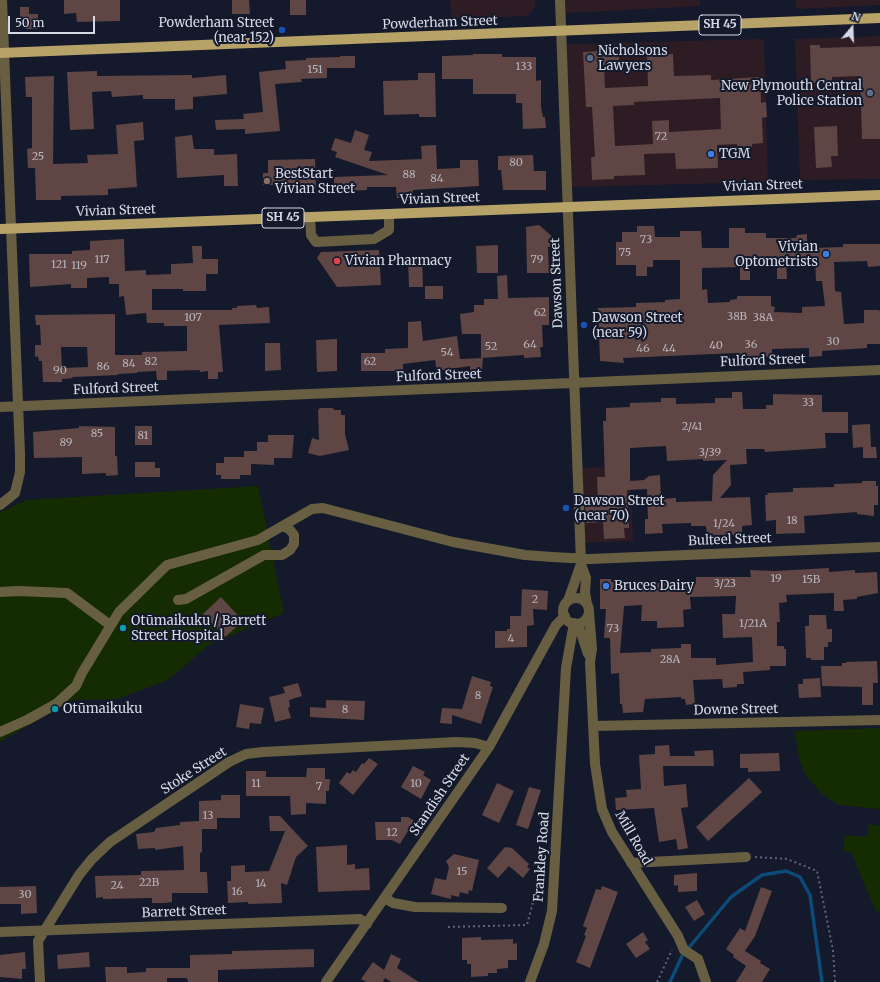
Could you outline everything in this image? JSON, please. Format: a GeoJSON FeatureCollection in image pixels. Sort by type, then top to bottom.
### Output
{"type":"FeatureCollection","features":[{"type":"Feature","properties":{"kind":"main road","name":"Powderham Street"},"geometry":{"type":"LineString","coordinates":[[2,53],[561,32],[880,18]]}},
{"type":"Feature","properties":{"kind":"main road","name":"Vivian Street"},"geometry":{"type":"LineString","coordinates":[[0,229],[880,195]]}},
{"type":"Feature","properties":{"kind":"street"},"geometry":{"type":"LineString","coordinates":[[0,505],[15,493],[20,472],[11,228],[2,53],[2,0]]}},
{"type":"Feature","properties":{"kind":"street","name":"Dawson Street"},"geometry":{"type":"LineString","coordinates":[[560,0],[581,562],[586,578],[585,592],[588,608]]}},
{"type":"Feature","properties":{"kind":"street"},"geometry":{"type":"LineString","coordinates":[[310,216],[311,234],[316,242],[374,239],[389,230],[389,214]]}},
{"type":"Feature","properties":{"kind":"street","name":"Fulford Street"},"geometry":{"type":"LineString","coordinates":[[0,407],[880,370]]}},
{"type":"Feature","properties":{"kind":"street","name":"Bulteel Street"},"geometry":{"type":"LineString","coordinates":[[0,732],[27,720],[56,704],[76,686],[82,673],[119,612],[167,565],[258,540],[312,509],[323,508],[453,542],[525,555],[581,562],[880,547]]}},
{"type":"Feature","properties":{"kind":"street"},"geometry":{"type":"LineString","coordinates":[[178,600],[186,599],[264,555],[282,555],[290,550],[294,544],[294,535],[290,530],[283,526]]}},
{"type":"Feature","properties":{"kind":"street","name":"Dawson Street"},"geometry":{"type":"LineString","coordinates":[[568,601],[581,562]]}},
{"type":"Feature","properties":{"kind":"street"},"geometry":{"type":"LineString","coordinates":[[0,592],[18,591],[68,593],[110,625]]}},
{"type":"Feature","properties":{"kind":"street"},"geometry":{"type":"LineString","coordinates":[[578,598],[588,608],[586,620],[576,624],[565,616],[564,608],[568,601],[578,598]]}},
{"type":"Feature","properties":{"kind":"street","name":"Mill Road"},"geometry":{"type":"LineString","coordinates":[[588,608],[592,650],[590,662],[595,764],[602,809],[610,828],[680,939],[684,950],[698,959],[705,978]]}},
{"type":"Feature","properties":{"kind":"street","name":"Standish Street"},"geometry":{"type":"LineString","coordinates":[[326,982],[489,747],[556,625],[565,616]]}},
{"type":"Feature","properties":{"kind":"street","name":"Mill Road"},"geometry":{"type":"LineString","coordinates":[[576,624],[590,662]]}},
{"type":"Feature","properties":{"kind":"street","name":"Frankley Road"},"geometry":{"type":"LineString","coordinates":[[530,982],[549,928],[553,900],[566,668],[576,624]]}},
{"type":"Feature","properties":{"kind":"street","name":"Downe Street"},"geometry":{"type":"LineString","coordinates":[[593,726],[880,720]]}},
{"type":"Feature","properties":{"kind":"street","name":"Stoke Street"},"geometry":{"type":"LineString","coordinates":[[40,982],[38,941],[79,875],[92,859],[110,842],[229,762],[246,754],[263,752],[457,742],[475,743],[489,747]]}},
{"type":"Feature","properties":{"kind":"street"},"geometry":{"type":"LineString","coordinates":[[631,863],[746,857]]}},
{"type":"Feature","properties":{"kind":"street"},"geometry":{"type":"LineString","coordinates":[[385,898],[393,903],[415,906],[502,908]]}},
{"type":"Feature","properties":{"kind":"street","name":"Barrett Street"},"geometry":{"type":"LineString","coordinates":[[0,932],[360,919],[367,924]]}},
{"type":"Feature","properties":{"kind":"path"},"geometry":{"type":"LineString","coordinates":[[746,857],[787,859],[817,871],[833,950],[835,982]]}},
{"type":"Feature","properties":{"kind":"path"},"geometry":{"type":"LineString","coordinates":[[448,927],[527,925],[534,898],[553,900]]}},
{"type":"Feature","properties":{"kind":"path"},"geometry":{"type":"LineString","coordinates":[[657,982],[680,939]]}},
{"type":"Feature","properties":{"kind":"shaded area"},"geometry":{"type":"Polygon","coordinates":[[[450,0],[535,0],[535,7],[528,16],[451,19],[450,0]]]}},
{"type":"Feature","properties":{"kind":"shaded area"},"geometry":{"type":"Polygon","coordinates":[[[562,0],[700,0],[700,6],[570,13],[562,11],[562,0]]]}},
{"type":"Feature","properties":{"kind":"shaded area"},"geometry":{"type":"Polygon","coordinates":[[[796,0],[880,0],[880,5],[796,9],[796,0]]]}},
{"type":"Feature","properties":{"kind":"shaded area"},"geometry":{"type":"Polygon","coordinates":[[[880,36],[880,179],[800,180],[795,39],[880,36]]]}},
{"type":"Feature","properties":{"kind":"shaded area"},"geometry":{"type":"Polygon","coordinates":[[[764,39],[768,182],[572,187],[570,184],[566,44],[764,39]]]}},
{"type":"Feature","properties":{"kind":"shaded area"},"geometry":{"type":"Polygon","coordinates":[[[630,466],[633,541],[582,543],[579,468],[630,466]]]}},
{"type":"Feature","properties":{"kind":"green space","name":"Otūmaikuku / Barrett Street Hospital"},"geometry":{"type":"Polygon","coordinates":[[[258,486],[284,613],[210,644],[168,680],[117,699],[72,700],[0,742],[0,512],[27,500],[258,486]]]}},
{"type":"Feature","properties":{"kind":"green space"},"geometry":{"type":"Polygon","coordinates":[[[880,728],[880,809],[839,805],[821,793],[805,774],[799,758],[795,731],[880,728]]]}},
{"type":"Feature","properties":{"kind":"green space"},"geometry":{"type":"Polygon","coordinates":[[[869,824],[880,826],[880,911],[876,911],[853,857],[854,854],[843,850],[845,835],[867,837],[869,824]]]}},
{"type":"Feature","properties":{"kind":"building"},"geometry":{"type":"Polygon","coordinates":[[[64,0],[120,0],[120,21],[77,22],[76,13],[64,14],[64,0]]]}},
{"type":"Feature","properties":{"kind":"building"},"geometry":{"type":"Polygon","coordinates":[[[232,0],[249,0],[250,14],[232,14],[232,0]]]}},
{"type":"Feature","properties":{"kind":"building"},"geometry":{"type":"Polygon","coordinates":[[[290,0],[306,0],[306,15],[290,15],[290,0]]]}},
{"type":"Feature","properties":{"kind":"building"},"geometry":{"type":"Polygon","coordinates":[[[20,7],[29,7],[29,14],[38,14],[38,29],[25,29],[25,23],[20,23],[20,7]]]}},
{"type":"Feature","properties":{"kind":"building"},"geometry":{"type":"Polygon","coordinates":[[[810,45],[820,45],[820,48],[880,46],[880,139],[862,139],[860,76],[832,77],[832,82],[811,83],[810,45]]]}},
{"type":"Feature","properties":{"kind":"building"},"geometry":{"type":"Polygon","coordinates":[[[619,50],[619,66],[604,67],[605,88],[648,86],[647,55],[673,54],[674,76],[711,75],[711,80],[760,77],[761,103],[766,102],[767,117],[762,118],[763,143],[752,144],[752,147],[737,148],[737,144],[717,145],[718,168],[676,169],[675,153],[644,154],[645,175],[614,176],[614,179],[592,180],[591,157],[595,157],[592,107],[586,107],[583,52],[619,50]],[[720,98],[634,102],[634,105],[613,106],[615,146],[653,144],[652,121],[669,120],[669,132],[721,129],[720,98]]]}},
{"type":"Feature","properties":{"kind":"building"},"geometry":{"type":"Polygon","coordinates":[[[502,54],[502,57],[536,57],[536,81],[541,80],[541,107],[543,117],[545,117],[546,128],[523,129],[522,103],[516,103],[516,94],[473,94],[473,79],[442,79],[442,56],[502,54]]]}},
{"type":"Feature","properties":{"kind":"building"},"geometry":{"type":"Polygon","coordinates":[[[355,56],[355,68],[327,68],[327,78],[301,79],[302,82],[275,84],[280,131],[245,134],[245,129],[216,130],[215,120],[244,119],[243,114],[263,112],[259,72],[286,69],[285,61],[355,56]]]}},
{"type":"Feature","properties":{"kind":"building"},"geometry":{"type":"Polygon","coordinates":[[[97,71],[97,76],[192,75],[192,78],[226,75],[227,94],[193,97],[193,109],[175,110],[175,99],[143,99],[143,95],[112,97],[111,91],[92,92],[94,129],[70,130],[67,72],[97,71]]]}},
{"type":"Feature","properties":{"kind":"building"},"geometry":{"type":"Polygon","coordinates":[[[418,73],[435,73],[436,117],[419,117],[419,114],[384,115],[383,81],[418,80],[418,73]]]}},
{"type":"Feature","properties":{"kind":"building"},"geometry":{"type":"Polygon","coordinates":[[[54,76],[53,164],[88,163],[87,155],[118,154],[116,125],[143,122],[144,140],[134,141],[137,187],[108,189],[108,195],[61,196],[61,200],[36,200],[35,168],[28,168],[27,149],[32,148],[32,97],[26,97],[25,77],[54,76]]]}},
{"type":"Feature","properties":{"kind":"building"},"geometry":{"type":"Polygon","coordinates":[[[837,126],[838,156],[831,156],[832,167],[816,168],[814,127],[837,126]]]}},
{"type":"Feature","properties":{"kind":"building"},"geometry":{"type":"Polygon","coordinates":[[[355,130],[369,135],[364,150],[372,152],[369,161],[422,159],[421,146],[436,145],[437,169],[460,168],[460,160],[478,160],[479,186],[413,190],[413,197],[397,198],[396,187],[367,187],[367,190],[334,192],[334,177],[388,175],[335,157],[337,152],[331,150],[335,138],[351,143],[355,130]]]}},
{"type":"Feature","properties":{"kind":"building"},"geometry":{"type":"Polygon","coordinates":[[[192,135],[194,149],[214,149],[214,155],[237,154],[238,186],[224,186],[224,175],[177,178],[175,137],[192,135]]]}},
{"type":"Feature","properties":{"kind":"building"},"geometry":{"type":"Polygon","coordinates":[[[533,155],[534,171],[546,171],[546,190],[503,190],[501,170],[498,170],[498,156],[533,155]]]}},
{"type":"Feature","properties":{"kind":"building"},"geometry":{"type":"Polygon","coordinates":[[[315,159],[316,189],[288,189],[288,185],[263,185],[263,173],[268,173],[268,160],[315,159]]]}},
{"type":"Feature","properties":{"kind":"building"},"geometry":{"type":"Polygon","coordinates":[[[539,225],[554,238],[554,247],[548,247],[549,273],[527,273],[526,227],[539,225]]]}},
{"type":"Feature","properties":{"kind":"building"},"geometry":{"type":"Polygon","coordinates":[[[637,226],[654,226],[655,237],[680,237],[680,231],[701,231],[702,248],[729,248],[729,228],[745,228],[745,233],[766,233],[766,238],[796,238],[797,235],[807,234],[807,246],[813,246],[813,248],[843,247],[843,244],[880,244],[880,266],[868,267],[867,261],[834,262],[835,291],[841,292],[844,324],[864,323],[864,310],[880,311],[880,344],[867,344],[867,348],[822,351],[822,356],[809,357],[809,348],[772,349],[772,357],[738,356],[737,353],[623,358],[624,363],[600,361],[598,308],[636,307],[636,303],[665,302],[665,300],[680,299],[680,260],[653,260],[653,267],[647,267],[647,276],[636,276],[636,265],[616,265],[616,242],[622,242],[622,232],[637,232],[637,226]],[[815,257],[786,258],[787,279],[777,279],[777,263],[750,263],[750,280],[740,280],[740,267],[702,268],[702,290],[707,289],[708,303],[730,302],[730,300],[737,299],[737,296],[771,296],[771,306],[775,307],[774,312],[802,313],[802,307],[825,306],[822,281],[816,281],[815,257]]]}},
{"type":"Feature","properties":{"kind":"building"},"geometry":{"type":"Polygon","coordinates":[[[124,239],[125,271],[146,270],[146,275],[171,274],[171,264],[193,263],[192,246],[202,246],[202,259],[218,259],[218,274],[206,274],[206,291],[152,289],[152,310],[232,310],[232,308],[237,308],[237,306],[256,305],[257,308],[269,307],[270,323],[219,325],[223,372],[218,372],[218,379],[208,379],[208,371],[200,372],[200,370],[167,371],[167,380],[157,380],[156,371],[118,375],[72,377],[73,378],[62,379],[62,382],[43,382],[42,361],[39,361],[38,356],[35,357],[35,345],[41,345],[40,325],[36,325],[35,315],[115,314],[115,355],[142,355],[142,352],[187,351],[187,326],[164,326],[164,323],[147,323],[146,313],[126,315],[124,296],[119,297],[119,284],[109,284],[109,277],[87,278],[87,288],[71,288],[71,284],[30,287],[29,254],[72,254],[72,251],[90,250],[90,241],[124,239]],[[61,347],[62,368],[88,367],[87,347],[61,347]]]}},
{"type":"Feature","properties":{"kind":"building"},"geometry":{"type":"Polygon","coordinates":[[[498,245],[498,273],[477,273],[476,246],[498,245]]]}},
{"type":"Feature","properties":{"kind":"building"},"geometry":{"type":"Polygon","coordinates":[[[379,250],[381,285],[337,287],[317,258],[321,252],[379,250]]]}},
{"type":"Feature","properties":{"kind":"building"},"geometry":{"type":"Polygon","coordinates":[[[408,257],[422,257],[423,287],[409,287],[408,257]]]}},
{"type":"Feature","properties":{"kind":"building"},"geometry":{"type":"Polygon","coordinates":[[[507,275],[508,298],[549,297],[549,325],[542,325],[543,347],[540,347],[541,357],[524,358],[524,355],[481,358],[481,334],[462,334],[460,314],[474,312],[474,305],[484,305],[484,299],[498,299],[497,276],[507,275]]]}},
{"type":"Feature","properties":{"kind":"building"},"geometry":{"type":"Polygon","coordinates":[[[425,286],[443,286],[443,299],[425,299],[425,286]]]}},
{"type":"Feature","properties":{"kind":"building"},"geometry":{"type":"Polygon","coordinates":[[[421,321],[423,341],[457,336],[460,359],[483,358],[482,370],[470,370],[470,366],[437,371],[435,360],[403,364],[403,371],[361,371],[361,353],[385,353],[385,349],[408,348],[408,322],[421,321]]]}},
{"type":"Feature","properties":{"kind":"building"},"geometry":{"type":"Polygon","coordinates":[[[337,339],[337,371],[317,372],[316,340],[337,339]]]}},
{"type":"Feature","properties":{"kind":"building"},"geometry":{"type":"Polygon","coordinates":[[[265,343],[280,343],[281,370],[265,371],[265,343]]]}},
{"type":"Feature","properties":{"kind":"building"},"geometry":{"type":"Polygon","coordinates":[[[732,392],[742,392],[743,409],[766,409],[766,405],[773,405],[773,394],[822,395],[822,412],[848,412],[848,433],[825,433],[826,448],[765,452],[764,449],[746,449],[747,464],[730,465],[731,485],[720,498],[750,497],[752,525],[742,526],[742,535],[707,535],[706,526],[691,526],[691,523],[662,524],[663,533],[645,534],[645,519],[648,519],[647,489],[627,490],[629,528],[624,528],[625,538],[604,539],[603,522],[586,523],[585,504],[598,503],[597,477],[605,477],[603,421],[606,421],[606,408],[630,407],[630,403],[661,402],[661,398],[676,398],[676,404],[715,403],[715,398],[732,398],[732,392]],[[666,446],[630,448],[630,481],[644,480],[649,476],[660,475],[661,499],[676,498],[676,502],[712,501],[713,475],[727,460],[703,461],[703,459],[667,461],[666,446]]]}},
{"type":"Feature","properties":{"kind":"building"},"geometry":{"type":"Polygon","coordinates":[[[320,408],[333,408],[334,410],[341,410],[341,415],[345,415],[345,434],[349,450],[320,456],[308,453],[312,438],[319,440],[318,410],[320,408]]]}},
{"type":"Feature","properties":{"kind":"building"},"geometry":{"type":"Polygon","coordinates":[[[870,424],[871,447],[876,447],[877,458],[863,458],[863,447],[853,448],[852,425],[870,424]]]}},
{"type":"Feature","properties":{"kind":"building"},"geometry":{"type":"Polygon","coordinates":[[[79,426],[115,427],[115,456],[117,456],[118,475],[106,476],[106,473],[82,474],[82,457],[34,458],[33,432],[79,428],[79,426]]]}},
{"type":"Feature","properties":{"kind":"building"},"geometry":{"type":"Polygon","coordinates":[[[135,426],[152,426],[152,445],[135,445],[135,426]]]}},
{"type":"Feature","properties":{"kind":"building"},"geometry":{"type":"Polygon","coordinates":[[[268,435],[294,435],[292,458],[274,458],[274,465],[251,464],[251,475],[240,475],[240,479],[221,479],[221,475],[216,475],[216,463],[224,463],[224,457],[244,457],[244,451],[257,451],[257,442],[268,442],[268,435]]]}},
{"type":"Feature","properties":{"kind":"building"},"geometry":{"type":"Polygon","coordinates":[[[135,462],[155,462],[155,468],[160,468],[160,477],[135,477],[135,462]]]}},
{"type":"Feature","properties":{"kind":"building"},"geometry":{"type":"Polygon","coordinates":[[[862,481],[876,481],[876,486],[878,486],[878,505],[874,505],[874,516],[857,514],[857,512],[804,516],[805,533],[776,534],[776,520],[766,521],[765,495],[768,495],[767,493],[793,492],[793,488],[834,487],[834,484],[862,483],[862,481]]]}},
{"type":"Feature","properties":{"kind":"building"},"geometry":{"type":"Polygon","coordinates":[[[829,568],[829,572],[855,570],[855,573],[877,572],[878,593],[857,597],[857,599],[843,600],[844,611],[834,611],[834,593],[786,595],[787,602],[779,603],[780,622],[777,622],[777,646],[784,646],[784,649],[786,649],[786,666],[770,666],[770,670],[743,672],[744,684],[737,684],[737,687],[723,688],[722,679],[693,680],[695,704],[686,705],[685,699],[681,699],[681,697],[645,699],[643,712],[623,713],[622,704],[620,704],[619,673],[611,674],[610,638],[604,638],[606,609],[600,609],[600,579],[611,579],[611,582],[641,581],[641,584],[696,581],[696,577],[751,577],[750,570],[775,571],[829,568]],[[736,596],[690,597],[691,609],[683,610],[684,627],[657,628],[657,621],[641,621],[642,605],[624,606],[620,653],[651,652],[651,649],[681,648],[681,644],[691,644],[691,658],[716,658],[716,665],[753,662],[752,637],[723,638],[722,614],[735,614],[736,596]]]}},
{"type":"Feature","properties":{"kind":"building"},"geometry":{"type":"Polygon","coordinates":[[[522,589],[548,591],[547,610],[533,609],[534,625],[527,626],[527,647],[495,648],[495,631],[507,631],[507,629],[510,629],[510,616],[521,616],[522,589]]]}},
{"type":"Feature","properties":{"kind":"building"},"geometry":{"type":"Polygon","coordinates":[[[221,597],[243,621],[225,637],[203,614],[221,597]]]}},
{"type":"Feature","properties":{"kind":"building"},"geometry":{"type":"Polygon","coordinates":[[[809,615],[826,615],[827,629],[832,629],[832,642],[828,642],[828,647],[824,647],[824,660],[811,660],[811,658],[806,658],[805,626],[809,626],[809,615]]]}},
{"type":"Feature","properties":{"kind":"building"},"geometry":{"type":"Polygon","coordinates":[[[877,661],[878,683],[873,683],[873,705],[862,705],[862,687],[822,686],[821,666],[842,666],[842,663],[846,662],[877,661]]]}},
{"type":"Feature","properties":{"kind":"building"},"geometry":{"type":"Polygon","coordinates":[[[472,676],[491,682],[490,686],[493,687],[481,724],[452,715],[452,724],[440,723],[442,708],[462,709],[472,676]]]}},
{"type":"Feature","properties":{"kind":"building"},"geometry":{"type":"Polygon","coordinates":[[[820,678],[821,697],[799,698],[798,684],[803,684],[803,679],[820,678]]]}},
{"type":"Feature","properties":{"kind":"building"},"geometry":{"type":"Polygon","coordinates":[[[298,683],[302,696],[289,700],[290,707],[288,708],[291,718],[275,722],[269,697],[285,693],[283,687],[298,683]]]}},
{"type":"Feature","properties":{"kind":"building"},"geometry":{"type":"Polygon","coordinates":[[[326,700],[365,701],[364,720],[310,717],[310,707],[326,708],[326,700]]]}},
{"type":"Feature","properties":{"kind":"building"},"geometry":{"type":"Polygon","coordinates":[[[240,704],[264,708],[261,724],[250,723],[249,729],[236,727],[240,704]]]}},
{"type":"Feature","properties":{"kind":"building"},"geometry":{"type":"Polygon","coordinates":[[[669,745],[670,756],[695,756],[694,751],[713,750],[714,766],[663,766],[664,786],[686,784],[688,807],[681,808],[688,848],[678,850],[676,839],[659,842],[654,808],[616,810],[615,798],[627,797],[626,790],[641,789],[639,755],[655,754],[655,746],[669,745]]]}},
{"type":"Feature","properties":{"kind":"building"},"geometry":{"type":"Polygon","coordinates":[[[779,753],[780,771],[748,772],[748,768],[740,768],[740,754],[779,753]]]}},
{"type":"Feature","properties":{"kind":"building"},"geometry":{"type":"Polygon","coordinates":[[[369,758],[378,764],[353,795],[339,783],[347,772],[350,774],[353,770],[356,772],[362,763],[364,764],[369,758]]]}},
{"type":"Feature","properties":{"kind":"building"},"geometry":{"type":"Polygon","coordinates":[[[413,766],[425,772],[423,775],[431,780],[421,799],[401,787],[413,766]]]}},
{"type":"Feature","properties":{"kind":"building"},"geometry":{"type":"Polygon","coordinates":[[[307,768],[325,768],[325,779],[330,779],[329,791],[326,791],[326,804],[306,803],[306,814],[291,815],[290,796],[246,796],[246,771],[266,771],[266,777],[306,778],[307,768]]]}},
{"type":"Feature","properties":{"kind":"building"},"geometry":{"type":"Polygon","coordinates":[[[749,778],[762,792],[708,841],[696,827],[749,778]]]}},
{"type":"Feature","properties":{"kind":"building"},"geometry":{"type":"Polygon","coordinates":[[[497,783],[514,791],[499,823],[482,815],[497,783]]]}},
{"type":"Feature","properties":{"kind":"building"},"geometry":{"type":"Polygon","coordinates":[[[529,787],[541,790],[528,829],[516,825],[529,787]]]}},
{"type":"Feature","properties":{"kind":"building"},"geometry":{"type":"Polygon","coordinates":[[[221,795],[240,795],[240,818],[217,818],[217,829],[202,829],[200,872],[207,872],[208,893],[172,893],[172,902],[165,903],[152,903],[152,898],[96,898],[95,876],[141,875],[141,871],[184,870],[183,846],[155,850],[155,848],[138,849],[136,834],[154,832],[156,828],[180,825],[180,822],[199,821],[199,801],[221,800],[221,795]]]}},
{"type":"Feature","properties":{"kind":"building"},"geometry":{"type":"Polygon","coordinates":[[[269,816],[280,816],[308,846],[296,857],[287,885],[281,883],[282,903],[228,903],[227,881],[231,881],[231,866],[245,865],[245,872],[269,871],[285,831],[270,831],[269,816]]]}},
{"type":"Feature","properties":{"kind":"building"},"geometry":{"type":"Polygon","coordinates":[[[401,817],[408,817],[414,821],[400,844],[392,840],[376,840],[375,822],[401,822],[401,817]]]}},
{"type":"Feature","properties":{"kind":"building"},"geometry":{"type":"Polygon","coordinates":[[[347,845],[347,865],[355,864],[355,869],[369,868],[370,890],[318,892],[316,847],[347,845]]]}},
{"type":"Feature","properties":{"kind":"building"},"geometry":{"type":"Polygon","coordinates":[[[505,847],[512,848],[529,864],[527,867],[530,869],[523,878],[509,866],[498,878],[487,868],[505,847]]]}},
{"type":"Feature","properties":{"kind":"building"},"geometry":{"type":"Polygon","coordinates":[[[454,854],[479,860],[472,891],[469,890],[468,894],[460,892],[459,897],[451,895],[451,899],[431,894],[435,878],[446,880],[449,867],[446,861],[454,854]]]}},
{"type":"Feature","properties":{"kind":"building"},"geometry":{"type":"Polygon","coordinates":[[[697,873],[697,891],[678,892],[678,885],[674,886],[674,875],[697,873]]]}},
{"type":"Feature","properties":{"kind":"building"},"geometry":{"type":"Polygon","coordinates":[[[36,886],[37,913],[21,914],[21,904],[0,904],[0,887],[36,886]]]}},
{"type":"Feature","properties":{"kind":"building"},"geometry":{"type":"Polygon","coordinates":[[[602,886],[618,892],[590,968],[576,962],[586,936],[584,935],[587,928],[583,926],[596,889],[601,890],[602,886]]]}},
{"type":"Feature","properties":{"kind":"building"},"geometry":{"type":"Polygon","coordinates":[[[761,887],[772,891],[755,936],[745,951],[761,961],[760,963],[770,969],[762,982],[736,982],[746,966],[733,957],[734,955],[726,949],[740,928],[745,931],[761,887]]]}},
{"type":"Feature","properties":{"kind":"building"},"geometry":{"type":"Polygon","coordinates":[[[697,900],[705,914],[694,921],[685,907],[697,900]]]}},
{"type":"Feature","properties":{"kind":"building"},"geometry":{"type":"Polygon","coordinates":[[[643,932],[648,940],[645,942],[650,949],[636,958],[626,944],[643,932]]]}},
{"type":"Feature","properties":{"kind":"building"},"geometry":{"type":"Polygon","coordinates":[[[481,937],[481,940],[513,939],[513,944],[517,943],[517,960],[508,960],[508,968],[497,969],[497,973],[488,973],[488,976],[471,977],[471,964],[467,964],[467,960],[462,960],[462,938],[481,937]]]}},
{"type":"Feature","properties":{"kind":"building"},"geometry":{"type":"Polygon","coordinates":[[[314,949],[314,967],[218,970],[218,982],[188,982],[187,978],[167,978],[167,982],[106,982],[105,967],[127,967],[127,973],[146,972],[146,968],[190,968],[190,955],[232,954],[232,951],[314,949]]]}},
{"type":"Feature","properties":{"kind":"building"},"geometry":{"type":"Polygon","coordinates":[[[25,952],[26,969],[22,969],[22,979],[0,977],[0,955],[25,952]]]}},
{"type":"Feature","properties":{"kind":"building"},"geometry":{"type":"Polygon","coordinates":[[[89,952],[90,967],[58,969],[57,955],[89,952]]]}},
{"type":"Feature","properties":{"kind":"building"},"geometry":{"type":"Polygon","coordinates":[[[391,954],[401,959],[397,968],[419,982],[391,982],[385,978],[383,982],[366,982],[361,979],[373,962],[384,970],[391,954]]]}},
{"type":"Feature","properties":{"kind":"waterway"},"geometry":{"type":"LineString","coordinates":[[670,982],[682,956],[731,897],[762,875],[786,871],[800,877],[810,895],[822,982]]}},
{"type":"Feature","properties":{"kind":"place","name":"Powderham Street (near 152)"},"geometry":{"type":"Point","coordinates":[282,30]}},
{"type":"Feature","properties":{"kind":"place","name":"Nicholsons Lawyers"},"geometry":{"type":"Point","coordinates":[590,58]}},
{"type":"Feature","properties":{"kind":"place","name":"New Plymouth Central Police Station"},"geometry":{"type":"Point","coordinates":[870,93]}},
{"type":"Feature","properties":{"kind":"place","name":"TGM"},"geometry":{"type":"Point","coordinates":[711,154]}},
{"type":"Feature","properties":{"kind":"place","name":"BestStart Vivian Street"},"geometry":{"type":"Point","coordinates":[267,181]}},
{"type":"Feature","properties":{"kind":"place","name":"Vivian Optometrists"},"geometry":{"type":"Point","coordinates":[826,254]}},
{"type":"Feature","properties":{"kind":"place","name":"Vivian Pharmacy"},"geometry":{"type":"Point","coordinates":[337,261]}},
{"type":"Feature","properties":{"kind":"place","name":"Dawson Street (near 59)"},"geometry":{"type":"Point","coordinates":[584,325]}},
{"type":"Feature","properties":{"kind":"place","name":"Dawson Street (near 70)"},"geometry":{"type":"Point","coordinates":[566,508]}},
{"type":"Feature","properties":{"kind":"place","name":"Bruces Dairy"},"geometry":{"type":"Point","coordinates":[606,586]}},
{"type":"Feature","properties":{"kind":"place","name":"Otūmaikuku / Barrett Street Hospital"},"geometry":{"type":"Point","coordinates":[123,628]}},
{"type":"Feature","properties":{"kind":"place","name":"Otūmaikuku"},"geometry":{"type":"Point","coordinates":[55,709]}}]}
